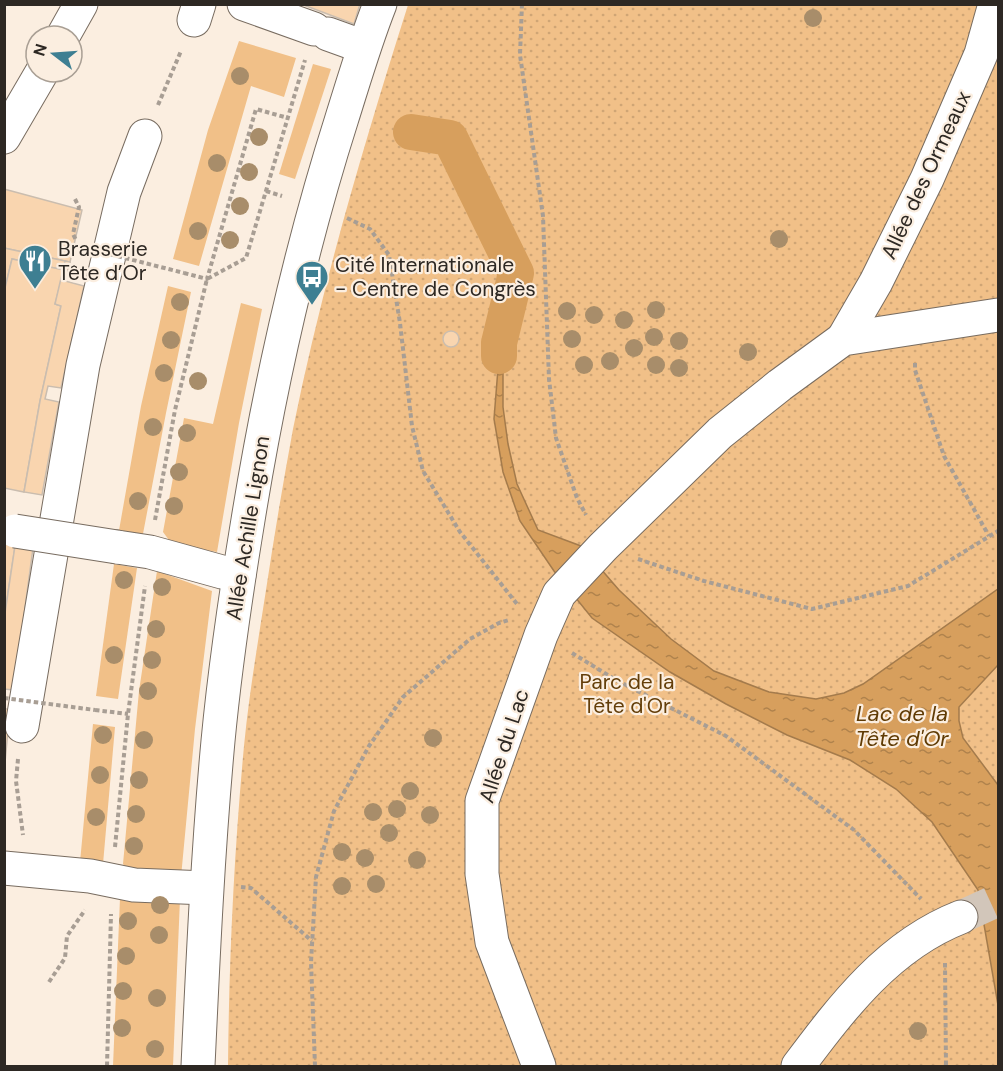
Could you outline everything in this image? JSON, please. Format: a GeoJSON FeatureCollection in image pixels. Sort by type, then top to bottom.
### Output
{"type":"FeatureCollection","features":[{"type":"Feature","properties":{"kind":"street"},"geometry":{"type":"LineString","coordinates":[[70,24],[81,4]]}},
{"type":"Feature","properties":{"kind":"street"},"geometry":{"type":"LineString","coordinates":[[244,4],[364,47]]}},
{"type":"Feature","properties":{"kind":"street","name":"Allée Achille Lignon"},"geometry":{"type":"LineString","coordinates":[[198,1066],[206,888],[218,738],[239,575],[258,457],[291,297],[322,181],[364,47],[380,4]]}},
{"type":"Feature","properties":{"kind":"street","name":"Allée des Ormeaux"},"geometry":{"type":"LineString","coordinates":[[843,339],[876,282],[927,179],[981,54],[995,4]]}},
{"type":"Feature","properties":{"kind":"street"},"geometry":{"type":"LineString","coordinates":[[4,136],[35,84]]}},
{"type":"Feature","properties":{"kind":"street"},"geometry":{"type":"LineString","coordinates":[[22,726],[83,365],[124,192],[145,136]]}},
{"type":"Feature","properties":{"kind":"street"},"geometry":{"type":"LineString","coordinates":[[843,339],[999,315]]}},
{"type":"Feature","properties":{"kind":"street","name":"Allée du Lac"},"geometry":{"type":"LineString","coordinates":[[539,1066],[492,942],[482,874],[482,801],[534,626],[559,594],[600,551],[720,434],[780,385],[843,339]]}},
{"type":"Feature","properties":{"kind":"street"},"geometry":{"type":"LineString","coordinates":[[15,531],[150,552],[222,573],[239,575]]}},
{"type":"Feature","properties":{"kind":"street"},"geometry":{"type":"LineString","coordinates":[[4,868],[90,876],[134,885],[206,888]]}},
{"type":"Feature","properties":{"kind":"street"},"geometry":{"type":"LineString","coordinates":[[798,1066],[841,1008],[864,983],[905,946],[953,920]]}},
{"type":"Feature","properties":{"kind":"path"},"geometry":{"type":"LineString","coordinates":[[522,4],[520,55],[543,216],[549,379],[556,438],[577,498],[600,551],[812,609],[908,586],[999,531]]}},
{"type":"Feature","properties":{"kind":"path"},"geometry":{"type":"LineString","coordinates":[[145,136],[196,12]]}},
{"type":"Feature","properties":{"kind":"path"},"geometry":{"type":"LineString","coordinates":[[75,199],[79,207],[73,234],[77,242],[75,246],[207,279],[256,110],[288,118]]}},
{"type":"Feature","properties":{"kind":"path"},"geometry":{"type":"LineString","coordinates":[[352,220],[370,229],[389,255],[400,323],[412,426],[423,471],[460,532],[534,626],[616,680],[726,736],[854,830],[953,920],[946,1066]]}},
{"type":"Feature","properties":{"kind":"path"},"geometry":{"type":"LineString","coordinates":[[911,329],[915,370],[944,456],[989,536]]}},
{"type":"Feature","properties":{"kind":"path"},"geometry":{"type":"LineString","coordinates":[[315,1066],[311,962],[316,877],[334,811],[369,746],[403,697],[470,639],[499,623],[534,626]]}},
{"type":"Feature","properties":{"kind":"path"},"geometry":{"type":"LineString","coordinates":[[4,698],[129,714]]}},
{"type":"Feature","properties":{"kind":"path"},"geometry":{"type":"LineString","coordinates":[[22,726],[16,781],[23,836]]}},
{"type":"Feature","properties":{"kind":"path"},"geometry":{"type":"LineString","coordinates":[[239,886],[251,888],[313,941]]}},
{"type":"Feature","properties":{"kind":"path"},"geometry":{"type":"LineString","coordinates":[[49,982],[65,958],[67,936],[85,911]]}},
{"type":"Feature","properties":{"kind":"green space","name":"Parc de la Tête d'Or"},"geometry":{"type":"Polygon","coordinates":[[[408,5],[998,5],[998,1066],[228,1066],[237,826],[244,746],[282,490],[304,375],[331,268],[360,162],[408,5]]]}},
{"type":"Feature","properties":{"kind":"green space"},"geometry":{"type":"Polygon","coordinates":[[[239,41],[296,58],[284,97],[251,86],[199,266],[173,259],[208,130],[239,41]]]}},
{"type":"Feature","properties":{"kind":"green space"},"geometry":{"type":"Polygon","coordinates":[[[313,64],[331,69],[295,179],[279,174],[313,64]]]}},
{"type":"Feature","properties":{"kind":"green space"},"geometry":{"type":"Polygon","coordinates":[[[168,286],[191,292],[142,539],[118,536],[141,406],[168,286]]]}},
{"type":"Feature","properties":{"kind":"green space"},"geometry":{"type":"Polygon","coordinates":[[[241,303],[262,309],[239,423],[217,552],[172,544],[163,532],[184,418],[213,424],[241,303]]]}},
{"type":"Feature","properties":{"kind":"green space"},"geometry":{"type":"Polygon","coordinates":[[[114,564],[137,568],[118,699],[96,696],[114,564]]]}},
{"type":"Feature","properties":{"kind":"green space"},"geometry":{"type":"Polygon","coordinates":[[[157,571],[212,591],[195,729],[181,877],[133,875],[123,864],[139,691],[157,571]]]}},
{"type":"Feature","properties":{"kind":"green space"},"geometry":{"type":"Polygon","coordinates":[[[93,724],[115,727],[103,864],[80,862],[93,724]]]}},
{"type":"Feature","properties":{"kind":"green space"},"geometry":{"type":"Polygon","coordinates":[[[120,898],[180,899],[173,1066],[113,1066],[120,898]]]}},
{"type":"Feature","properties":{"kind":"water","name":"Lac de la Tête d'Or"},"geometry":{"type":"Polygon","coordinates":[[[499,356],[503,366],[503,407],[508,444],[517,484],[538,530],[581,546],[619,590],[671,639],[714,671],[769,692],[816,699],[844,693],[863,684],[998,589],[998,665],[959,707],[959,721],[963,738],[998,785],[998,1005],[978,890],[932,822],[896,789],[850,760],[787,735],[670,672],[592,618],[554,571],[520,521],[503,472],[494,419],[499,356]]]}},
{"type":"Feature","properties":{"kind":"building"},"geometry":{"type":"Polygon","coordinates":[[[301,4],[360,4],[354,24],[301,4]]]}},
{"type":"Feature","properties":{"kind":"building"},"geometry":{"type":"Polygon","coordinates":[[[4,189],[82,210],[70,262],[4,248],[4,189]]]}},
{"type":"Feature","properties":{"kind":"building"},"geometry":{"type":"Polygon","coordinates":[[[4,248],[65,261],[64,270],[12,259],[4,292],[4,248]]]}},
{"type":"Feature","properties":{"kind":"building"},"geometry":{"type":"Polygon","coordinates":[[[12,259],[64,270],[55,304],[61,306],[40,401],[24,492],[4,488],[4,292],[12,259]]]}},
{"type":"Feature","properties":{"kind":"building"},"geometry":{"type":"Polygon","coordinates":[[[65,261],[70,262],[65,281],[84,286],[61,388],[48,386],[45,399],[59,402],[42,495],[24,492],[40,401],[61,306],[55,304],[65,261]]]}},
{"type":"Feature","properties":{"kind":"building"},"geometry":{"type":"Polygon","coordinates":[[[451,331],[457,333],[459,339],[457,345],[451,347],[445,345],[443,339],[445,333],[451,331]]]}},
{"type":"Feature","properties":{"kind":"building"},"geometry":{"type":"Polygon","coordinates":[[[5,544],[15,546],[4,619],[4,549],[5,544]]]}},
{"type":"Feature","properties":{"kind":"building"},"geometry":{"type":"Polygon","coordinates":[[[15,546],[33,548],[14,690],[4,689],[4,620],[15,546]]]}},
{"type":"Feature","properties":{"kind":"building"},"geometry":{"type":"Polygon","coordinates":[[[4,709],[10,709],[4,773],[4,709]]]}},
{"type":"Feature","properties":{"kind":"waterway"},"geometry":{"type":"LineString","coordinates":[[411,132],[450,138],[516,273],[499,343],[499,356]]}},
{"type":"Feature","properties":{"kind":"tunnel"},"geometry":{"type":"LineString","coordinates":[[961,917],[998,900]]}},
{"type":"Feature","properties":{"kind":"place","name":"Brasserie Tête d’Or"},"geometry":{"type":"Point","coordinates":[35,290]}},
{"type":"Feature","properties":{"kind":"place","name":"Cité Internationale - Centre de Congrès"},"geometry":{"type":"Point","coordinates":[312,306]}}]}
